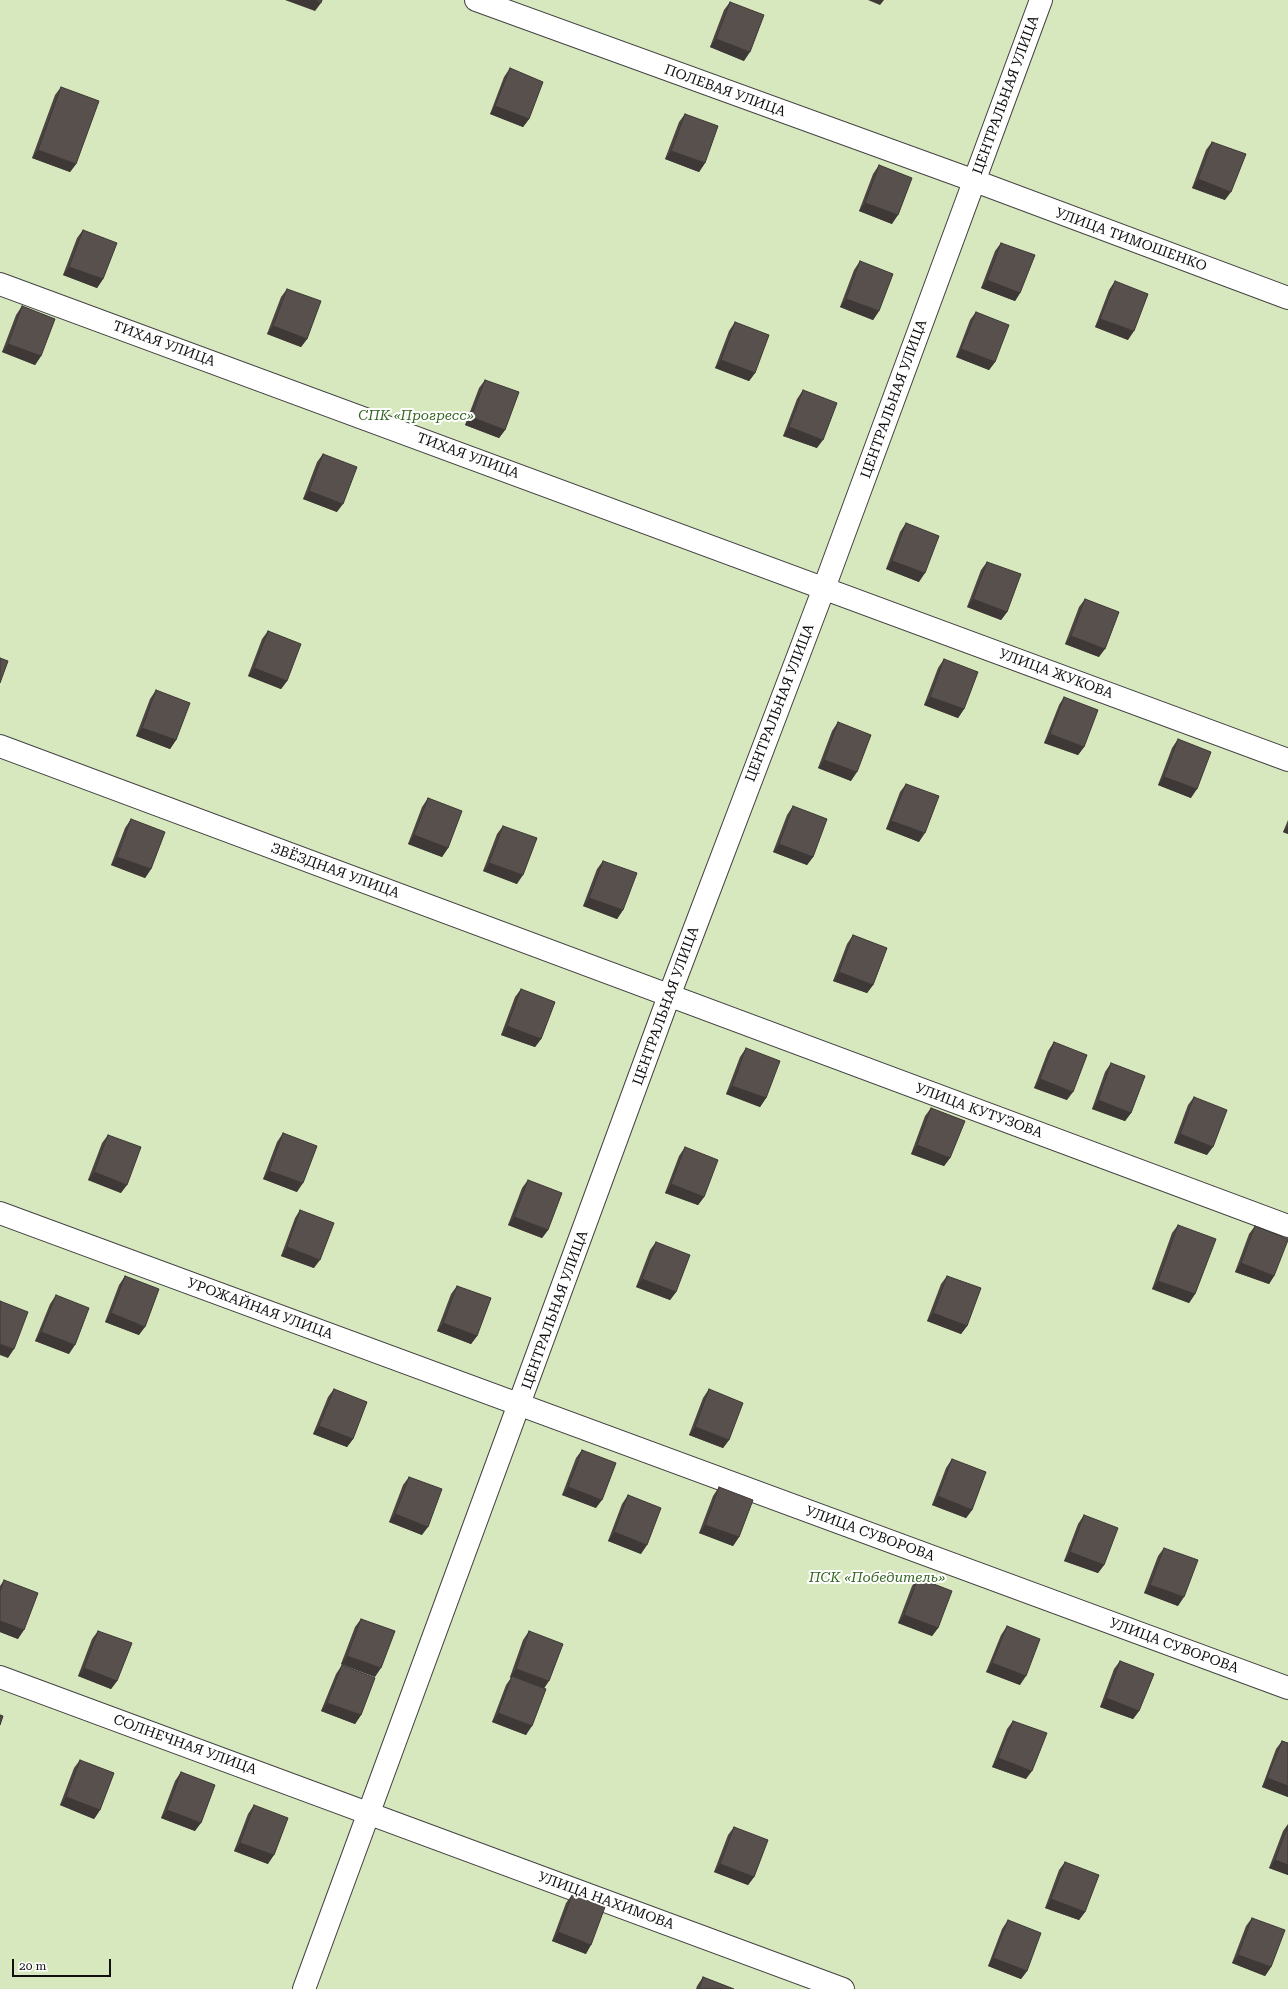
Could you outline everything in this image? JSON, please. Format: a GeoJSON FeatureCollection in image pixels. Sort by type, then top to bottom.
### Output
{"type":"FeatureCollection","features":[{"type":"Feature","properties":{"kind":"street","name":"ПОЛЕВАЯ УЛИЦА"},"geometry":{"type":"LineString","coordinates":[[476,0],[975,181]]}},
{"type":"Feature","properties":{"kind":"street","name":"ЦЕНТРАЛЬНАЯ УЛИЦА"},"geometry":{"type":"LineString","coordinates":[[304,1989],[670,996],[824,588],[1041,0]]}},
{"type":"Feature","properties":{"kind":"street","name":"УЛИЦА ТИМОШЕНКО"},"geometry":{"type":"LineString","coordinates":[[975,181],[1288,298]]}},
{"type":"Feature","properties":{"kind":"street","name":"ТИХАЯ УЛИЦА"},"geometry":{"type":"LineString","coordinates":[[0,284],[824,588]]}},
{"type":"Feature","properties":{"kind":"street","name":"УЛИЦА ЖУКОВА"},"geometry":{"type":"LineString","coordinates":[[824,588],[1288,760]]}},
{"type":"Feature","properties":{"kind":"street","name":"ЗВЁЗДНАЯ УЛИЦА"},"geometry":{"type":"LineString","coordinates":[[0,746],[670,996]]}},
{"type":"Feature","properties":{"kind":"street","name":"УЛИЦА КУТУЗОВА"},"geometry":{"type":"LineString","coordinates":[[670,996],[1288,1226]]}},
{"type":"Feature","properties":{"kind":"street","name":"УРОЖАЙНАЯ УЛИЦА"},"geometry":{"type":"LineString","coordinates":[[0,1213],[520,1405]]}},
{"type":"Feature","properties":{"kind":"street","name":"УЛИЦА СУВОРОВА"},"geometry":{"type":"LineString","coordinates":[[520,1405],[1288,1688]]}},
{"type":"Feature","properties":{"kind":"street","name":"СОЛНЕЧНАЯ УЛИЦА"},"geometry":{"type":"LineString","coordinates":[[0,1677],[370,1813]]}},
{"type":"Feature","properties":{"kind":"street","name":"УЛИЦА НАХИМОВА"},"geometry":{"type":"LineString","coordinates":[[370,1813],[843,1989]]}},
{"type":"Feature","properties":{"kind":"green space"},"geometry":{"type":"Polygon","coordinates":[[[0,0],[1288,0],[1288,1989],[0,1989],[0,0]]]}},
{"type":"Feature","properties":{"kind":"building"},"geometry":{"type":"Polygon","coordinates":[[[314,0],[322,0],[321,3],[314,0]]]}},
{"type":"Feature","properties":{"kind":"building"},"geometry":{"type":"Polygon","coordinates":[[[730,2],[764,15],[750,52],[716,39],[730,2]]]}},
{"type":"Feature","properties":{"kind":"building"},"geometry":{"type":"Polygon","coordinates":[[[510,68],[543,82],[529,119],[495,106],[510,68]]]}},
{"type":"Feature","properties":{"kind":"building"},"geometry":{"type":"Polygon","coordinates":[[[61,87],[99,101],[76,164],[38,150],[61,87]]]}},
{"type":"Feature","properties":{"kind":"building"},"geometry":{"type":"Polygon","coordinates":[[[685,114],[718,126],[705,163],[671,151],[685,114]]]}},
{"type":"Feature","properties":{"kind":"building"},"geometry":{"type":"Polygon","coordinates":[[[1212,142],[1246,154],[1231,192],[1198,179],[1212,142]]]}},
{"type":"Feature","properties":{"kind":"building"},"geometry":{"type":"Polygon","coordinates":[[[879,165],[912,178],[898,215],[865,203],[879,165]]]}},
{"type":"Feature","properties":{"kind":"building"},"geometry":{"type":"Polygon","coordinates":[[[83,230],[117,243],[103,279],[69,267],[83,230]]]}},
{"type":"Feature","properties":{"kind":"building"},"geometry":{"type":"Polygon","coordinates":[[[1001,243],[1035,255],[1020,293],[987,280],[1001,243]]]}},
{"type":"Feature","properties":{"kind":"building"},"geometry":{"type":"Polygon","coordinates":[[[860,261],[893,274],[879,311],[846,299],[860,261]]]}},
{"type":"Feature","properties":{"kind":"building"},"geometry":{"type":"Polygon","coordinates":[[[1115,281],[1148,294],[1134,331],[1100,319],[1115,281]]]}},
{"type":"Feature","properties":{"kind":"building"},"geometry":{"type":"Polygon","coordinates":[[[287,289],[321,301],[307,339],[273,326],[287,289]]]}},
{"type":"Feature","properties":{"kind":"building"},"geometry":{"type":"Polygon","coordinates":[[[22,306],[55,319],[41,356],[8,344],[22,306]]]}},
{"type":"Feature","properties":{"kind":"building"},"geometry":{"type":"Polygon","coordinates":[[[976,312],[1009,325],[995,362],[961,349],[976,312]]]}},
{"type":"Feature","properties":{"kind":"building"},"geometry":{"type":"Polygon","coordinates":[[[735,322],[769,335],[755,373],[721,360],[735,322]]]}},
{"type":"Feature","properties":{"kind":"building"},"geometry":{"type":"Polygon","coordinates":[[[485,380],[519,392],[505,430],[471,417],[485,380]]]}},
{"type":"Feature","properties":{"kind":"building"},"geometry":{"type":"Polygon","coordinates":[[[803,390],[837,403],[823,440],[789,427],[803,390]]]}},
{"type":"Feature","properties":{"kind":"building"},"geometry":{"type":"Polygon","coordinates":[[[323,454],[357,467],[343,504],[309,491],[323,454]]]}},
{"type":"Feature","properties":{"kind":"building"},"geometry":{"type":"Polygon","coordinates":[[[906,523],[939,536],[925,573],[892,561],[906,523]]]}},
{"type":"Feature","properties":{"kind":"building"},"geometry":{"type":"Polygon","coordinates":[[[987,562],[1021,574],[1007,612],[973,599],[987,562]]]}},
{"type":"Feature","properties":{"kind":"building"},"geometry":{"type":"Polygon","coordinates":[[[1085,599],[1119,612],[1105,649],[1071,636],[1085,599]]]}},
{"type":"Feature","properties":{"kind":"building"},"geometry":{"type":"Polygon","coordinates":[[[268,631],[301,644],[287,681],[254,668],[268,631]]]}},
{"type":"Feature","properties":{"kind":"building"},"geometry":{"type":"Polygon","coordinates":[[[0,658],[8,661],[0,683],[0,658]]]}},
{"type":"Feature","properties":{"kind":"building"},"geometry":{"type":"Polygon","coordinates":[[[944,659],[978,672],[964,709],[930,697],[944,659]]]}},
{"type":"Feature","properties":{"kind":"building"},"geometry":{"type":"Polygon","coordinates":[[[156,690],[190,703],[176,740],[142,728],[156,690]]]}},
{"type":"Feature","properties":{"kind":"building"},"geometry":{"type":"Polygon","coordinates":[[[1064,697],[1098,710],[1084,747],[1050,734],[1064,697]]]}},
{"type":"Feature","properties":{"kind":"building"},"geometry":{"type":"Polygon","coordinates":[[[838,722],[871,735],[857,772],[824,760],[838,722]]]}},
{"type":"Feature","properties":{"kind":"building"},"geometry":{"type":"Polygon","coordinates":[[[1178,739],[1211,752],[1197,789],[1164,777],[1178,739]]]}},
{"type":"Feature","properties":{"kind":"building"},"geometry":{"type":"Polygon","coordinates":[[[906,784],[939,796],[925,833],[891,821],[906,784]]]}},
{"type":"Feature","properties":{"kind":"building"},"geometry":{"type":"Polygon","coordinates":[[[428,798],[462,811],[448,848],[414,835],[428,798]]]}},
{"type":"Feature","properties":{"kind":"building"},"geometry":{"type":"Polygon","coordinates":[[[793,806],[827,819],[813,857],[779,844],[793,806]]]}},
{"type":"Feature","properties":{"kind":"building"},"geometry":{"type":"Polygon","coordinates":[[[131,819],[165,832],[151,869],[117,857],[131,819]]]}},
{"type":"Feature","properties":{"kind":"building"},"geometry":{"type":"Polygon","coordinates":[[[503,826],[537,838],[523,875],[489,863],[503,826]]]}},
{"type":"Feature","properties":{"kind":"building"},"geometry":{"type":"Polygon","coordinates":[[[603,861],[637,873],[623,910],[589,898],[603,861]]]}},
{"type":"Feature","properties":{"kind":"building"},"geometry":{"type":"Polygon","coordinates":[[[853,935],[887,948],[873,985],[839,972],[853,935]]]}},
{"type":"Feature","properties":{"kind":"building"},"geometry":{"type":"Polygon","coordinates":[[[521,989],[555,1002],[541,1039],[507,1026],[521,989]]]}},
{"type":"Feature","properties":{"kind":"building"},"geometry":{"type":"Polygon","coordinates":[[[1054,1042],[1087,1055],[1073,1092],[1040,1079],[1054,1042]]]}},
{"type":"Feature","properties":{"kind":"building"},"geometry":{"type":"Polygon","coordinates":[[[746,1048],[780,1061],[766,1098],[732,1086],[746,1048]]]}},
{"type":"Feature","properties":{"kind":"building"},"geometry":{"type":"Polygon","coordinates":[[[1111,1063],[1145,1076],[1131,1113],[1098,1100],[1111,1063]]]}},
{"type":"Feature","properties":{"kind":"building"},"geometry":{"type":"Polygon","coordinates":[[[1194,1097],[1227,1110],[1213,1147],[1180,1134],[1194,1097]]]}},
{"type":"Feature","properties":{"kind":"building"},"geometry":{"type":"Polygon","coordinates":[[[931,1108],[965,1121],[950,1158],[917,1145],[931,1108]]]}},
{"type":"Feature","properties":{"kind":"building"},"geometry":{"type":"Polygon","coordinates":[[[283,1133],[317,1146],[303,1183],[269,1171],[283,1133]]]}},
{"type":"Feature","properties":{"kind":"building"},"geometry":{"type":"Polygon","coordinates":[[[108,1135],[141,1147],[127,1185],[94,1172],[108,1135]]]}},
{"type":"Feature","properties":{"kind":"building"},"geometry":{"type":"Polygon","coordinates":[[[685,1147],[718,1160],[704,1197],[671,1184],[685,1147]]]}},
{"type":"Feature","properties":{"kind":"building"},"geometry":{"type":"Polygon","coordinates":[[[528,1180],[562,1193],[548,1230],[514,1217],[528,1180]]]}},
{"type":"Feature","properties":{"kind":"building"},"geometry":{"type":"Polygon","coordinates":[[[300,1210],[334,1223],[320,1260],[287,1247],[300,1210]]]}},
{"type":"Feature","properties":{"kind":"building"},"geometry":{"type":"Polygon","coordinates":[[[1178,1225],[1216,1239],[1195,1294],[1158,1281],[1178,1225]]]}},
{"type":"Feature","properties":{"kind":"building"},"geometry":{"type":"Polygon","coordinates":[[[1255,1226],[1288,1239],[1274,1276],[1241,1263],[1255,1226]]]}},
{"type":"Feature","properties":{"kind":"building"},"geometry":{"type":"Polygon","coordinates":[[[656,1242],[690,1255],[676,1292],[642,1279],[656,1242]]]}},
{"type":"Feature","properties":{"kind":"building"},"geometry":{"type":"Polygon","coordinates":[[[125,1276],[159,1289],[145,1327],[111,1313],[125,1276]]]}},
{"type":"Feature","properties":{"kind":"building"},"geometry":{"type":"Polygon","coordinates":[[[947,1276],[981,1288],[967,1326],[933,1313],[947,1276]]]}},
{"type":"Feature","properties":{"kind":"building"},"geometry":{"type":"Polygon","coordinates":[[[457,1286],[491,1298],[477,1336],[443,1323],[457,1286]]]}},
{"type":"Feature","properties":{"kind":"building"},"geometry":{"type":"Polygon","coordinates":[[[56,1295],[89,1308],[75,1345],[41,1332],[56,1295]]]}},
{"type":"Feature","properties":{"kind":"building"},"geometry":{"type":"Polygon","coordinates":[[[0,1301],[28,1312],[14,1349],[0,1344],[0,1301]]]}},
{"type":"Feature","properties":{"kind":"building"},"geometry":{"type":"Polygon","coordinates":[[[334,1389],[367,1402],[353,1439],[319,1426],[334,1389]]]}},
{"type":"Feature","properties":{"kind":"building"},"geometry":{"type":"Polygon","coordinates":[[[709,1389],[743,1403],[729,1440],[695,1427],[709,1389]]]}},
{"type":"Feature","properties":{"kind":"building"},"geometry":{"type":"Polygon","coordinates":[[[582,1450],[616,1463],[602,1500],[568,1487],[582,1450]]]}},
{"type":"Feature","properties":{"kind":"building"},"geometry":{"type":"Polygon","coordinates":[[[952,1459],[986,1472],[972,1510],[938,1496],[952,1459]]]}},
{"type":"Feature","properties":{"kind":"building"},"geometry":{"type":"Polygon","coordinates":[[[409,1477],[442,1489],[428,1527],[395,1514],[409,1477]]]}},
{"type":"Feature","properties":{"kind":"building"},"geometry":{"type":"Polygon","coordinates":[[[719,1487],[753,1500],[739,1537],[705,1525],[719,1487]]]}},
{"type":"Feature","properties":{"kind":"building"},"geometry":{"type":"Polygon","coordinates":[[[628,1495],[661,1508],[647,1545],[614,1532],[628,1495]]]}},
{"type":"Feature","properties":{"kind":"building"},"geometry":{"type":"Polygon","coordinates":[[[1084,1515],[1118,1528],[1104,1565],[1070,1552],[1084,1515]]]}},
{"type":"Feature","properties":{"kind":"building"},"geometry":{"type":"Polygon","coordinates":[[[1164,1548],[1198,1560],[1184,1597],[1150,1585],[1164,1548]]]}},
{"type":"Feature","properties":{"kind":"building"},"geometry":{"type":"Polygon","coordinates":[[[918,1578],[952,1591],[938,1628],[904,1615],[918,1578]]]}},
{"type":"Feature","properties":{"kind":"building"},"geometry":{"type":"Polygon","coordinates":[[[4,1580],[38,1593],[24,1630],[0,1621],[0,1592],[4,1580]]]}},
{"type":"Feature","properties":{"kind":"building"},"geometry":{"type":"Polygon","coordinates":[[[361,1619],[395,1631],[381,1668],[347,1656],[361,1619]]]}},
{"type":"Feature","properties":{"kind":"building"},"geometry":{"type":"Polygon","coordinates":[[[1007,1626],[1040,1639],[1026,1676],[992,1663],[1007,1626]]]}},
{"type":"Feature","properties":{"kind":"building"},"geometry":{"type":"Polygon","coordinates":[[[98,1631],[132,1643],[117,1681],[84,1668],[98,1631]]]}},
{"type":"Feature","properties":{"kind":"building"},"geometry":{"type":"Polygon","coordinates":[[[529,1631],[563,1644],[549,1681],[516,1669],[529,1631]]]}},
{"type":"Feature","properties":{"kind":"building"},"geometry":{"type":"Polygon","coordinates":[[[1120,1661],[1154,1674],[1139,1711],[1106,1698],[1120,1661]]]}},
{"type":"Feature","properties":{"kind":"building"},"geometry":{"type":"Polygon","coordinates":[[[342,1665],[375,1678],[361,1715],[327,1703],[342,1665]]]}},
{"type":"Feature","properties":{"kind":"building"},"geometry":{"type":"Polygon","coordinates":[[[512,1676],[546,1689],[532,1726],[498,1713],[512,1676]]]}},
{"type":"Feature","properties":{"kind":"building"},"geometry":{"type":"Polygon","coordinates":[[[0,1715],[3,1716],[0,1725],[0,1715]]]}},
{"type":"Feature","properties":{"kind":"building"},"geometry":{"type":"Polygon","coordinates":[[[1013,1721],[1047,1733],[1032,1771],[998,1758],[1013,1721]]]}},
{"type":"Feature","properties":{"kind":"building"},"geometry":{"type":"Polygon","coordinates":[[[1282,1741],[1288,1743],[1288,1786],[1267,1778],[1282,1741]]]}},
{"type":"Feature","properties":{"kind":"building"},"geometry":{"type":"Polygon","coordinates":[[[80,1760],[114,1773],[100,1810],[66,1797],[80,1760]]]}},
{"type":"Feature","properties":{"kind":"building"},"geometry":{"type":"Polygon","coordinates":[[[181,1772],[215,1785],[201,1823],[167,1810],[181,1772]]]}},
{"type":"Feature","properties":{"kind":"building"},"geometry":{"type":"Polygon","coordinates":[[[254,1805],[288,1818],[274,1855],[240,1843],[254,1805]]]}},
{"type":"Feature","properties":{"kind":"building"},"geometry":{"type":"Polygon","coordinates":[[[1288,1826],[1288,1865],[1275,1860],[1288,1826]]]}},
{"type":"Feature","properties":{"kind":"building"},"geometry":{"type":"Polygon","coordinates":[[[734,1827],[768,1840],[754,1877],[720,1864],[734,1827]]]}},
{"type":"Feature","properties":{"kind":"building"},"geometry":{"type":"Polygon","coordinates":[[[1065,1862],[1099,1875],[1085,1912],[1051,1899],[1065,1862]]]}},
{"type":"Feature","properties":{"kind":"building"},"geometry":{"type":"Polygon","coordinates":[[[572,1895],[605,1907],[591,1945],[558,1932],[572,1895]]]}},
{"type":"Feature","properties":{"kind":"building"},"geometry":{"type":"Polygon","coordinates":[[[1252,1918],[1285,1930],[1271,1967],[1238,1955],[1252,1918]]]}},
{"type":"Feature","properties":{"kind":"building"},"geometry":{"type":"Polygon","coordinates":[[[1008,1920],[1041,1933],[1027,1971],[993,1958],[1008,1920]]]}},
{"type":"Feature","properties":{"kind":"building"},"geometry":{"type":"Polygon","coordinates":[[[703,1977],[734,1989],[699,1989],[703,1977]]]}},
{"type":"Feature","properties":{"kind":"park label","name":"СПК «Прогресс»"},"geometry":{"type":"Point","coordinates":[416,416]}},
{"type":"Feature","properties":{"kind":"park label","name":"ПСК «Победитель»"},"geometry":{"type":"Point","coordinates":[877,1578]}}]}
